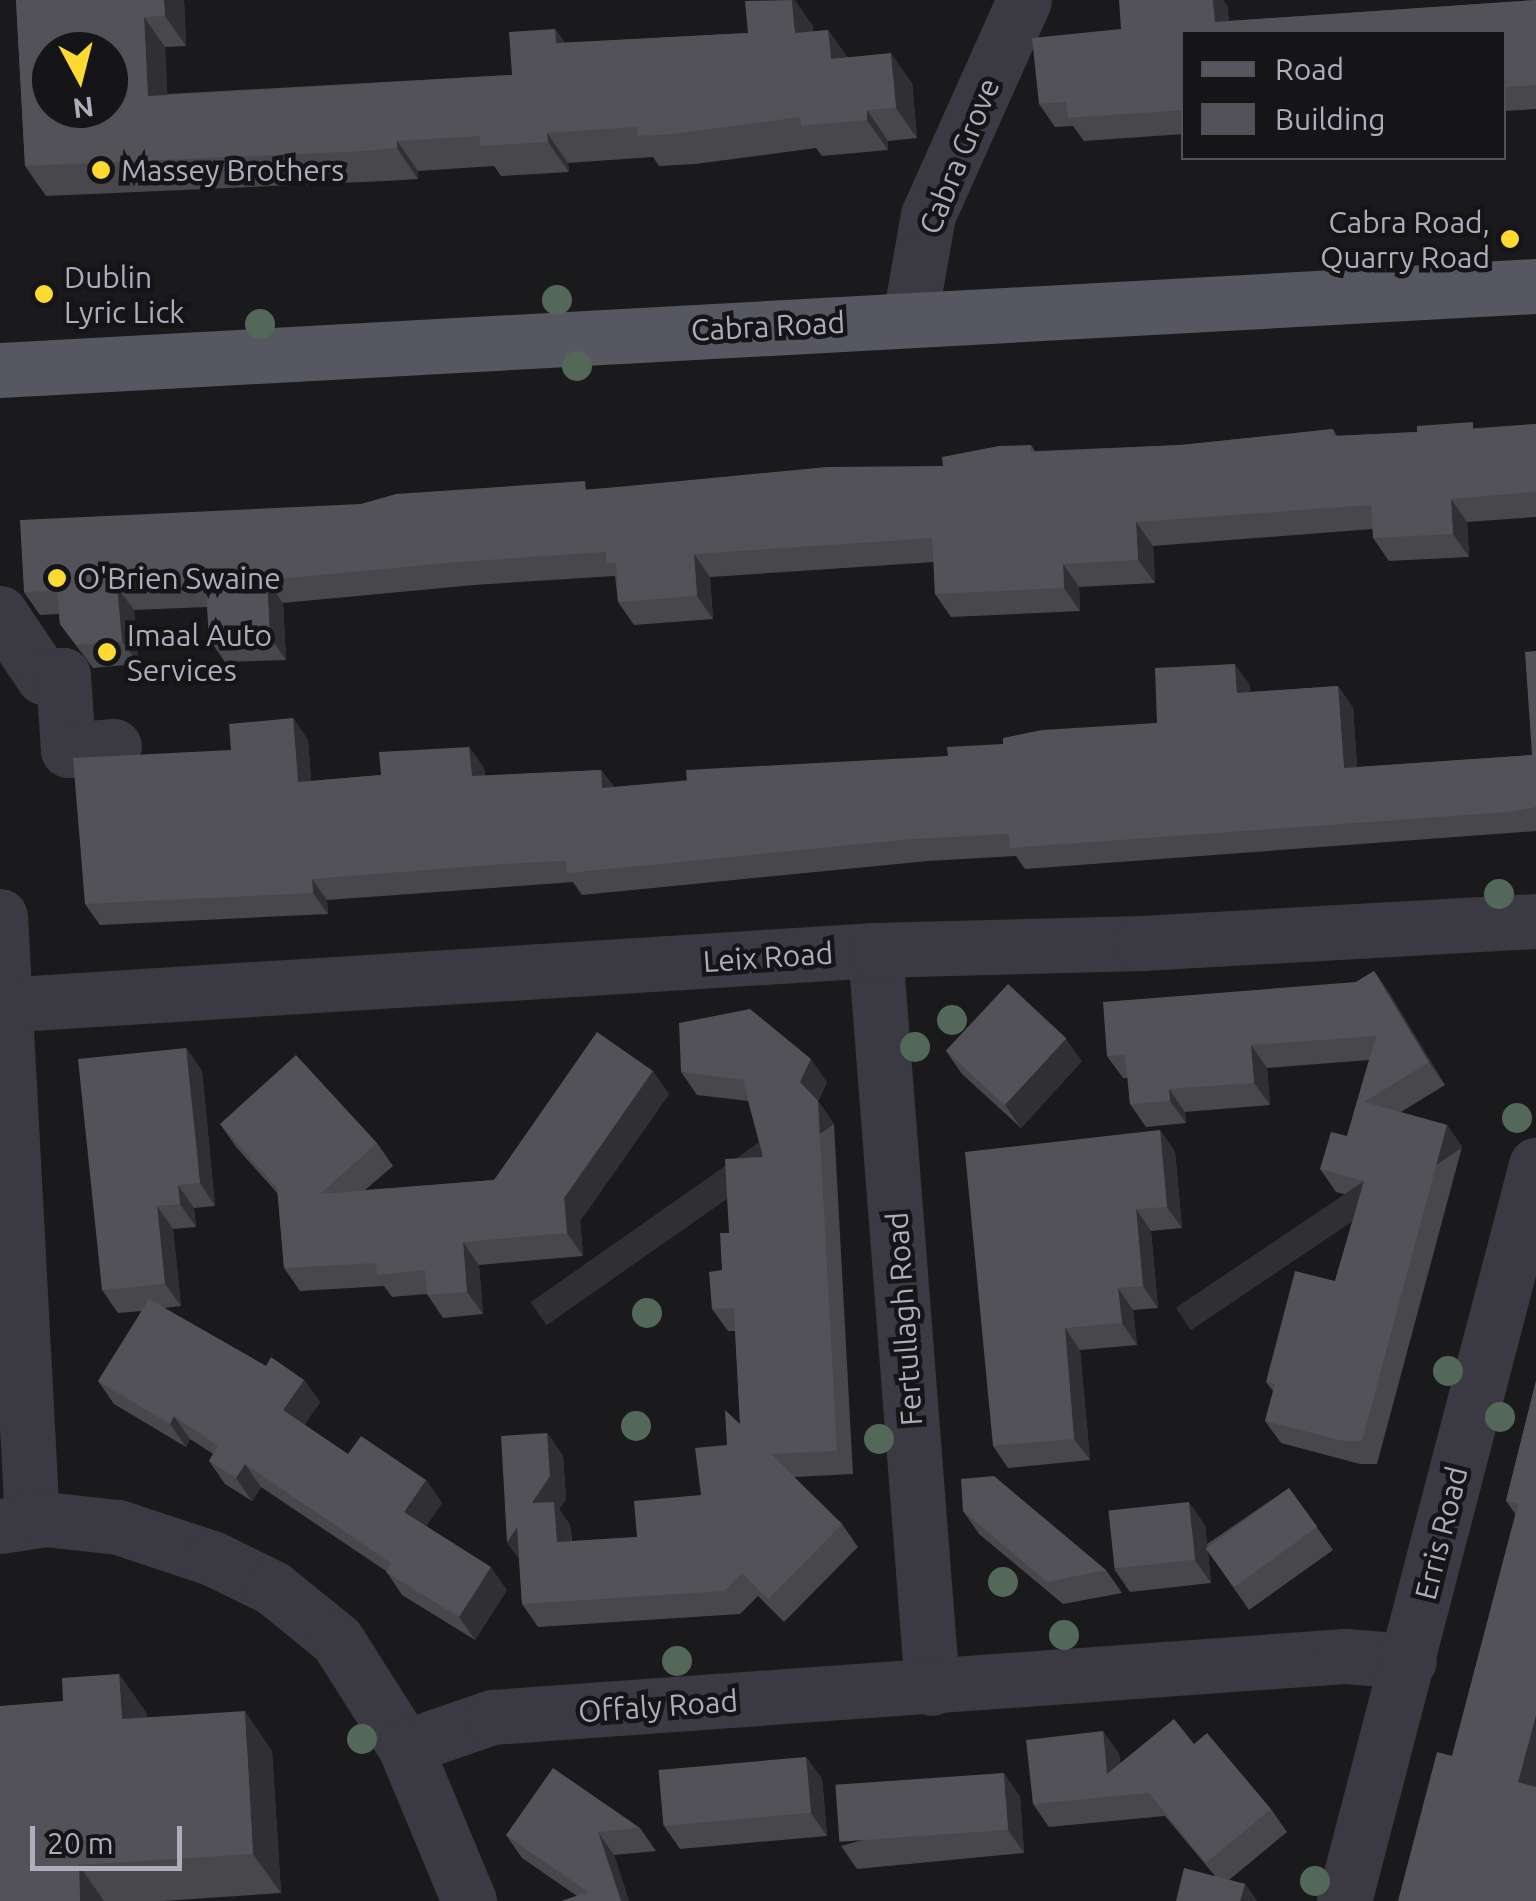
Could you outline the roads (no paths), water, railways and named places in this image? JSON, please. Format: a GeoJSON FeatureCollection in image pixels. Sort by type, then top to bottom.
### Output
{"type":"FeatureCollection","features":[{"type":"Feature","properties":{"kind":"main road","name":"Cabra Road"},"geometry":{"type":"LineString","coordinates":[[0,370],[910,317],[1536,286]]}},
{"type":"Feature","properties":{"kind":"street","name":"Cabra Grove"},"geometry":{"type":"LineString","coordinates":[[910,317],[928,215],[1024,0]]}},
{"type":"Feature","properties":{"kind":"street"},"geometry":{"type":"LineString","coordinates":[[0,613],[43,677],[63,676],[68,750],[114,746]]}},
{"type":"Feature","properties":{"kind":"street"},"geometry":{"type":"LineString","coordinates":[[0,916],[16,1523],[118,1528],[212,1558],[273,1588],[337,1640],[406,1747],[469,1901]]}},
{"type":"Feature","properties":{"kind":"street","name":"Leix Road"},"geometry":{"type":"LineString","coordinates":[[2,1005],[875,950],[1142,944],[1536,920]]}},
{"type":"Feature","properties":{"kind":"street","name":"Fertullagh Road"},"geometry":{"type":"LineString","coordinates":[[875,950],[932,1688]]}},
{"type":"Feature","properties":{"kind":"street","name":"Erris Road"},"geometry":{"type":"LineString","coordinates":[[1344,1901],[1536,1165]]}},
{"type":"Feature","properties":{"kind":"street","name":"Offaly Road"},"geometry":{"type":"LineString","coordinates":[[406,1747],[492,1717],[1345,1656],[1408,1662]]}},
{"type":"Feature","properties":{"kind":"place","name":"Massey Brothers"},"geometry":{"type":"Point","coordinates":[101,170]}},
{"type":"Feature","properties":{"kind":"place","name":"Cabra Road, Quarry Road"},"geometry":{"type":"Point","coordinates":[1510,239]}},
{"type":"Feature","properties":{"kind":"place","name":"Dublin Lyric Lick"},"geometry":{"type":"Point","coordinates":[44,294]}},
{"type":"Feature","properties":{"kind":"place","name":"O'Brien Swaine"},"geometry":{"type":"Point","coordinates":[57,578]}},
{"type":"Feature","properties":{"kind":"place","name":"Imaal Auto Services"},"geometry":{"type":"Point","coordinates":[107,652]}}]}
